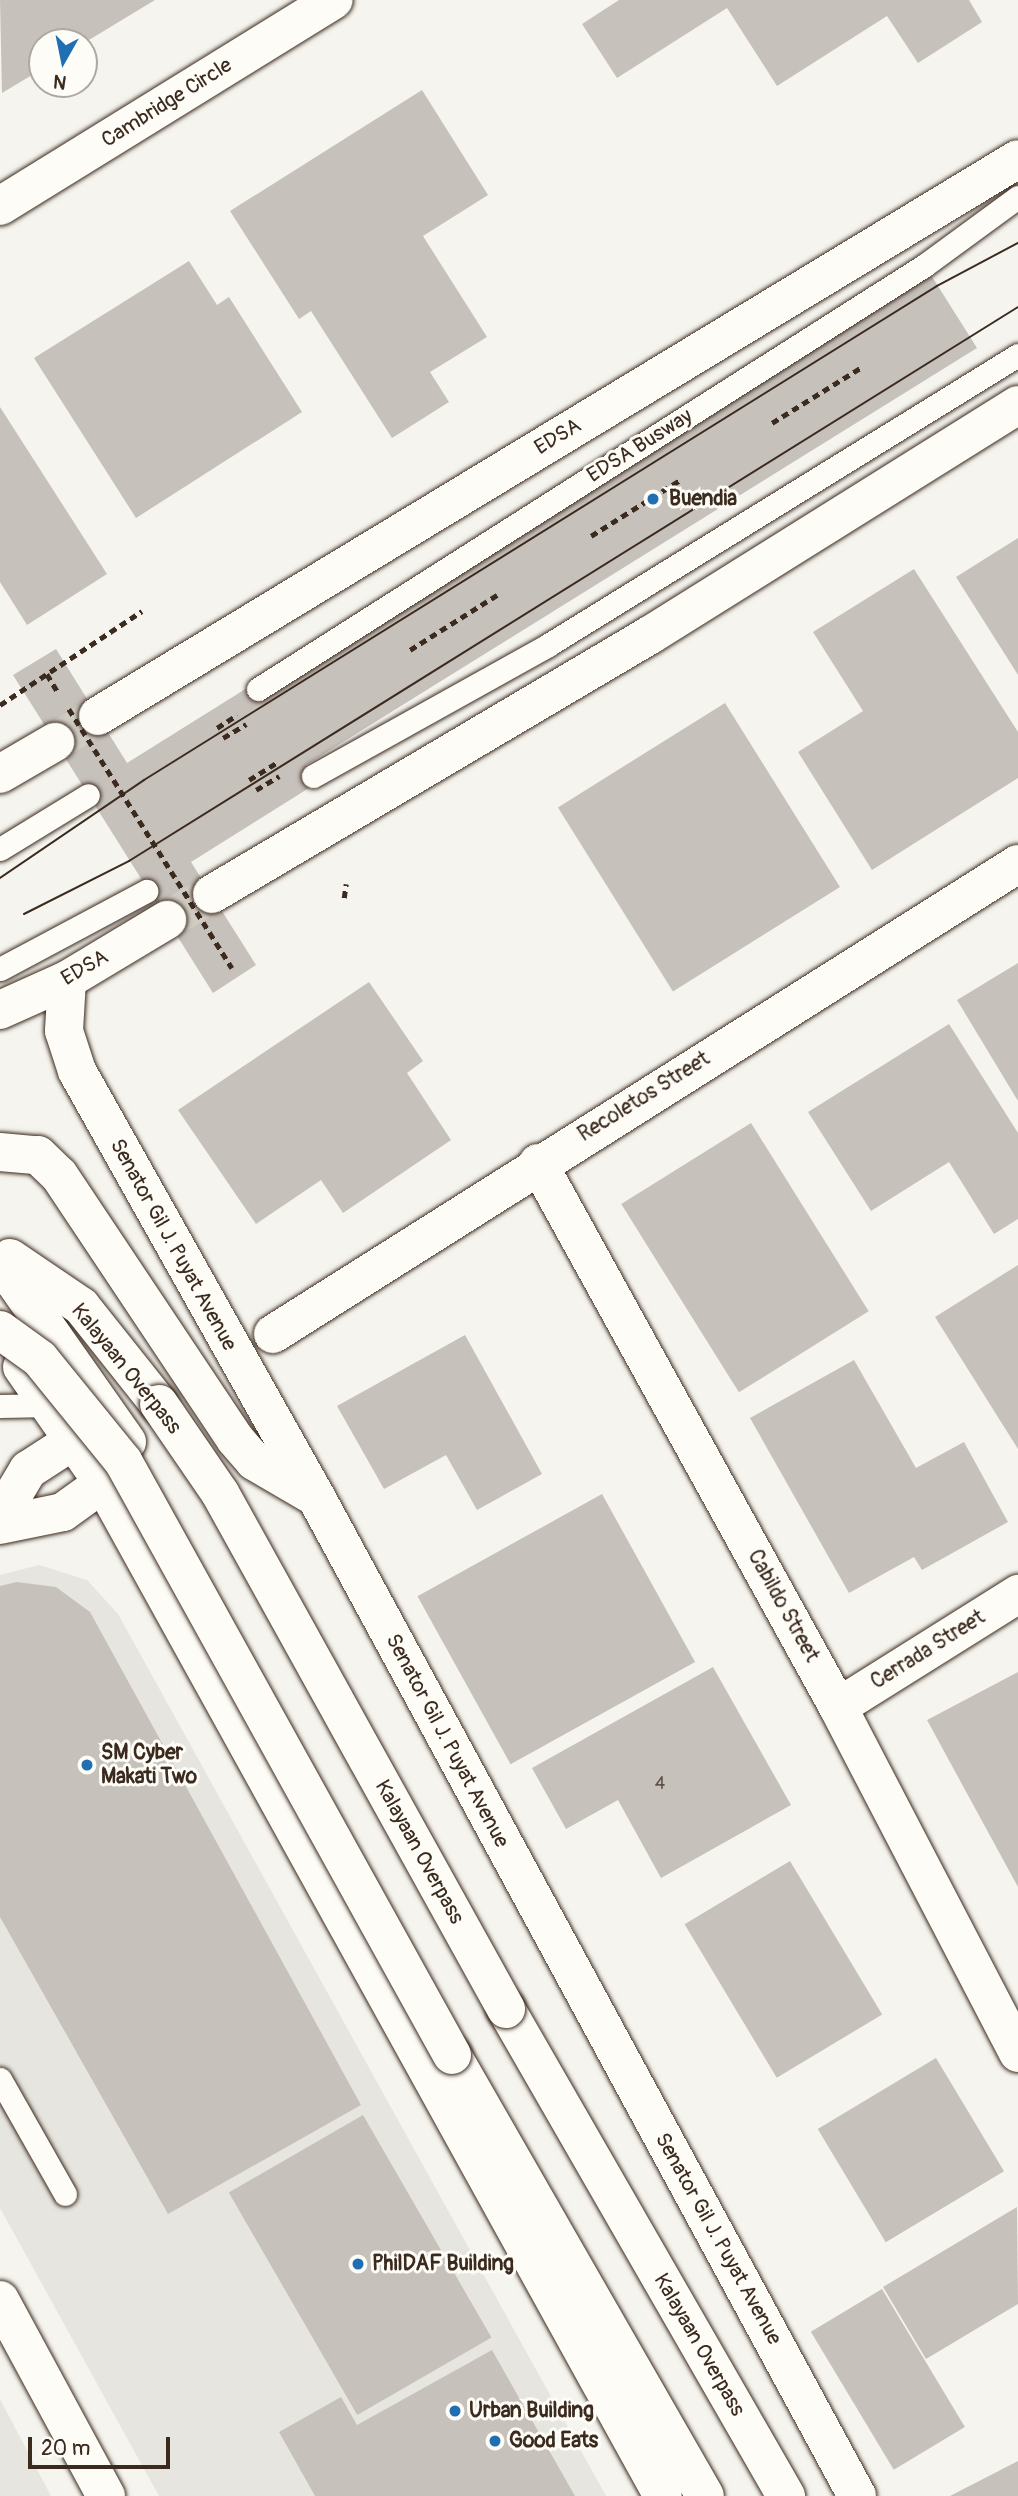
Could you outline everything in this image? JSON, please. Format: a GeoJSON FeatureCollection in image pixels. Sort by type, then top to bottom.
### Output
{"type":"FeatureCollection","features":[{"type":"Feature","properties":{"kind":"main road","name":"Cambridge Circle"},"geometry":{"type":"LineString","coordinates":[[0,206],[334,0]]}},
{"type":"Feature","properties":{"kind":"main road","name":"EDSA"},"geometry":{"type":"LineString","coordinates":[[0,774],[74,722],[1018,159]]}},
{"type":"Feature","properties":{"kind":"main road"},"geometry":{"type":"LineString","coordinates":[[212,894],[650,635],[1018,405]]}},
{"type":"Feature","properties":{"kind":"main road","name":"Recoletos Street"},"geometry":{"type":"LineString","coordinates":[[273,1334],[538,1163],[1018,864]]}},
{"type":"Feature","properties":{"kind":"main road","name":"EDSA"},"geometry":{"type":"LineString","coordinates":[[0,1010],[67,980],[156,906]]}},
{"type":"Feature","properties":{"kind":"main road"},"geometry":{"type":"LineString","coordinates":[[0,1023],[67,980]]}},
{"type":"Feature","properties":{"kind":"main road"},"geometry":{"type":"LineString","coordinates":[[0,1038],[67,980]]}},
{"type":"Feature","properties":{"kind":"main road","name":"Senator Gil J. Puyat Avenue"},"geometry":{"type":"LineString","coordinates":[[67,980],[64,1031],[77,1071],[316,1497],[857,2496]]}},
{"type":"Feature","properties":{"kind":"main road"},"geometry":{"type":"LineString","coordinates":[[0,1152],[38,1155],[59,1175],[235,1439],[254,1461],[316,1497]]}},
{"type":"Feature","properties":{"kind":"main road","name":"Cabildo Street"},"geometry":{"type":"LineString","coordinates":[[538,1163],[838,1707],[1018,2053]]}},
{"type":"Feature","properties":{"kind":"main road","name":"Kalayaan Overpass"},"geometry":{"type":"LineString","coordinates":[[0,1251],[80,1307],[220,1493],[786,2496]]}},
{"type":"Feature","properties":{"kind":"main road"},"geometry":{"type":"LineString","coordinates":[[0,1261],[145,1469],[157,1504],[156,1584]]}},
{"type":"Feature","properties":{"kind":"main road"},"geometry":{"type":"LineString","coordinates":[[0,1330],[40,1359],[123,1461],[705,2496]]}},
{"type":"Feature","properties":{"kind":"main road"},"geometry":{"type":"LineString","coordinates":[[0,1346],[53,1405],[103,1483],[156,1584],[663,2496]]}},
{"type":"Feature","properties":{"kind":"main road"},"geometry":{"type":"LineString","coordinates":[[0,1517],[28,1470],[76,1439]]}},
{"type":"Feature","properties":{"kind":"main road"},"geometry":{"type":"LineString","coordinates":[[0,1525],[63,1512],[103,1483]]}},
{"type":"Feature","properties":{"kind":"main road","name":"Cerrada Street"},"geometry":{"type":"LineString","coordinates":[[838,1707],[1018,1594]]}},
{"type":"Feature","properties":{"kind":"main road"},"geometry":{"type":"LineString","coordinates":[[0,2300],[106,2496]]}},
{"type":"Feature","properties":{"kind":"lane","name":"EDSA Busway"},"geometry":{"type":"LineString","coordinates":[[258,689],[925,265],[1018,197]]}},
{"type":"Feature","properties":{"kind":"lane"},"geometry":{"type":"LineString","coordinates":[[313,776],[548,645],[1018,355]]}},
{"type":"Feature","properties":{"kind":"lane"},"geometry":{"type":"LineString","coordinates":[[0,849],[88,795]]}},
{"type":"Feature","properties":{"kind":"lane"},"geometry":{"type":"LineString","coordinates":[[0,969],[156,906]]}},
{"type":"Feature","properties":{"kind":"lane"},"geometry":{"type":"LineString","coordinates":[[0,1406],[53,1405]]}},
{"type":"Feature","properties":{"kind":"lane"},"geometry":{"type":"LineString","coordinates":[[0,2079],[65,2194]]}},
{"type":"Feature","properties":{"kind":"path"},"geometry":{"type":"LineString","coordinates":[[772,424],[862,367]]}},
{"type":"Feature","properties":{"kind":"path"},"geometry":{"type":"LineString","coordinates":[[592,536],[680,480]]}},
{"type":"Feature","properties":{"kind":"path"},"geometry":{"type":"LineString","coordinates":[[410,650],[497,595]]}},
{"type":"Feature","properties":{"kind":"path"},"geometry":{"type":"LineString","coordinates":[[0,705],[142,611]]}},
{"type":"Feature","properties":{"kind":"path"},"geometry":{"type":"LineString","coordinates":[[47,674],[74,722],[232,968]]}},
{"type":"Feature","properties":{"kind":"path"},"geometry":{"type":"LineString","coordinates":[[344,898],[346,884]]}},
{"type":"Feature","properties":{"kind":"shaded area"},"geometry":{"type":"Polygon","coordinates":[[[39,1565],[87,1580],[118,1614],[606,2496],[159,2496],[0,2208],[0,1575],[39,1565]]]}},
{"type":"Feature","properties":{"kind":"shaded area"},"geometry":{"type":"Polygon","coordinates":[[[0,2399],[51,2496],[0,2496],[0,2399]]]}},
{"type":"Feature","properties":{"kind":"building"},"geometry":{"type":"Polygon","coordinates":[[[0,0],[155,0],[98,35],[98,28],[28,28],[28,77],[2,93],[0,0]]]}},
{"type":"Feature","properties":{"kind":"building"},"geometry":{"type":"Polygon","coordinates":[[[619,0],[969,0],[982,22],[918,63],[887,16],[777,86],[727,8],[617,78],[582,24],[619,0]]]}},
{"type":"Feature","properties":{"kind":"building"},"geometry":{"type":"Polygon","coordinates":[[[422,90],[488,195],[423,236],[487,337],[430,372],[449,402],[392,438],[311,311],[299,319],[230,211],[422,90]]]}},
{"type":"Feature","properties":{"kind":"building"},"geometry":{"type":"Polygon","coordinates":[[[189,261],[217,305],[229,297],[302,412],[136,518],[34,358],[189,261]]]}},
{"type":"Feature","properties":{"kind":"building","name":"Buendia"},"geometry":{"type":"Polygon","coordinates":[[[931,275],[977,348],[306,765],[317,783],[191,862],[256,965],[213,993],[13,675],[56,649],[127,763],[255,683],[261,692],[931,275]]]}},
{"type":"Feature","properties":{"kind":"building"},"geometry":{"type":"Polygon","coordinates":[[[0,407],[107,574],[27,625],[0,582],[0,407]]]}},
{"type":"Feature","properties":{"kind":"building"},"geometry":{"type":"Polygon","coordinates":[[[1018,538],[1018,675],[956,577],[1018,538]]]}},
{"type":"Feature","properties":{"kind":"building"},"geometry":{"type":"Polygon","coordinates":[[[914,569],[1018,732],[1018,778],[872,870],[798,752],[863,711],[813,632],[914,569]]]}},
{"type":"Feature","properties":{"kind":"building"},"geometry":{"type":"Polygon","coordinates":[[[725,703],[840,887],[673,991],[558,807],[725,703]]]}},
{"type":"Feature","properties":{"kind":"building"},"geometry":{"type":"Polygon","coordinates":[[[1018,963],[1018,1101],[957,1000],[1018,963]]]}},
{"type":"Feature","properties":{"kind":"building"},"geometry":{"type":"Polygon","coordinates":[[[369,982],[423,1061],[407,1073],[451,1140],[343,1213],[321,1180],[256,1224],[178,1110],[369,982]]]}},
{"type":"Feature","properties":{"kind":"building"},"geometry":{"type":"Polygon","coordinates":[[[949,1024],[1018,1133],[1018,1219],[994,1234],[949,1162],[871,1211],[808,1112],[949,1024]]]}},
{"type":"Feature","properties":{"kind":"building"},"geometry":{"type":"Polygon","coordinates":[[[751,1123],[869,1311],[739,1392],[621,1204],[751,1123]]]}},
{"type":"Feature","properties":{"kind":"building"},"geometry":{"type":"Polygon","coordinates":[[[1018,1265],[1018,1449],[935,1317],[1018,1265]]]}},
{"type":"Feature","properties":{"kind":"building"},"geometry":{"type":"Polygon","coordinates":[[[465,1335],[542,1474],[477,1510],[446,1455],[384,1489],[337,1406],[465,1335]]]}},
{"type":"Feature","properties":{"kind":"building"},"geometry":{"type":"Polygon","coordinates":[[[854,1360],[916,1468],[964,1442],[1008,1522],[922,1570],[914,1557],[849,1593],[750,1418],[854,1360]]]}},
{"type":"Feature","properties":{"kind":"building"},"geometry":{"type":"Polygon","coordinates":[[[602,1494],[695,1662],[511,1764],[417,1596],[602,1494]]]}},
{"type":"Feature","properties":{"kind":"building","name":"SM Cyber Makati Two"},"geometry":{"type":"Polygon","coordinates":[[[17,1582],[56,1587],[90,1612],[361,2105],[168,2214],[0,1917],[0,1586],[17,1582]]]}},
{"type":"Feature","properties":{"kind":"building"},"geometry":{"type":"Polygon","coordinates":[[[713,1667],[791,1805],[661,1878],[618,1800],[566,1829],[532,1768],[713,1667]]]}},
{"type":"Feature","properties":{"kind":"building"},"geometry":{"type":"Polygon","coordinates":[[[1018,1672],[1018,1887],[927,1720],[1018,1672]]]}},
{"type":"Feature","properties":{"kind":"building"},"geometry":{"type":"Polygon","coordinates":[[[790,1861],[882,2014],[777,2078],[685,1924],[790,1861]]]}},
{"type":"Feature","properties":{"kind":"building"},"geometry":{"type":"Polygon","coordinates":[[[936,2058],[1004,2171],[886,2242],[818,2129],[936,2058]]]}},
{"type":"Feature","properties":{"kind":"building","name":"PhilDAF Building"},"geometry":{"type":"Polygon","coordinates":[[[363,2115],[492,2338],[357,2415],[229,2192],[363,2115]]]}},
{"type":"Feature","properties":{"kind":"building"},"geometry":{"type":"Polygon","coordinates":[[[1017,2207],[1018,2304],[926,2359],[883,2287],[1017,2207]]]}},
{"type":"Feature","properties":{"kind":"building"},"geometry":{"type":"Polygon","coordinates":[[[882,2289],[965,2427],[894,2470],[811,2332],[882,2289]]]}},
{"type":"Feature","properties":{"kind":"building","name":"Urban Building"},"geometry":{"type":"Polygon","coordinates":[[[492,2350],[575,2496],[315,2496],[279,2432],[341,2397],[357,2425],[492,2350]]]}},
{"type":"Feature","properties":{"kind":"building"},"geometry":{"type":"Polygon","coordinates":[[[1018,2461],[1018,2496],[950,2496],[1018,2461]]]}},
{"type":"Feature","properties":{"kind":"tunnel"},"geometry":{"type":"LineString","coordinates":[[55,742],[98,716]]}},
{"type":"Feature","properties":{"kind":"tunnel"},"geometry":{"type":"LineString","coordinates":[[167,920],[212,894]]}},
{"type":"Feature","properties":{"kind":"tram line"},"geometry":{"type":"LineString","coordinates":[[0,878],[144,780],[937,286],[1018,243]]}},
{"type":"Feature","properties":{"kind":"tram line"},"geometry":{"type":"LineString","coordinates":[[24,914],[129,861],[1018,307]]}},
{"type":"Feature","properties":{"kind":"place","name":"Buendia"},"geometry":{"type":"Point","coordinates":[653,499]}},
{"type":"Feature","properties":{"kind":"place","name":"SM Cyber Makati Two"},"geometry":{"type":"Point","coordinates":[87,1765]}},
{"type":"Feature","properties":{"kind":"place","name":"PhilDAF Building"},"geometry":{"type":"Point","coordinates":[358,2264]}},
{"type":"Feature","properties":{"kind":"place","name":"Urban Building"},"geometry":{"type":"Point","coordinates":[455,2411]}},
{"type":"Feature","properties":{"kind":"place","name":"Good Eats"},"geometry":{"type":"Point","coordinates":[495,2441]}}]}
